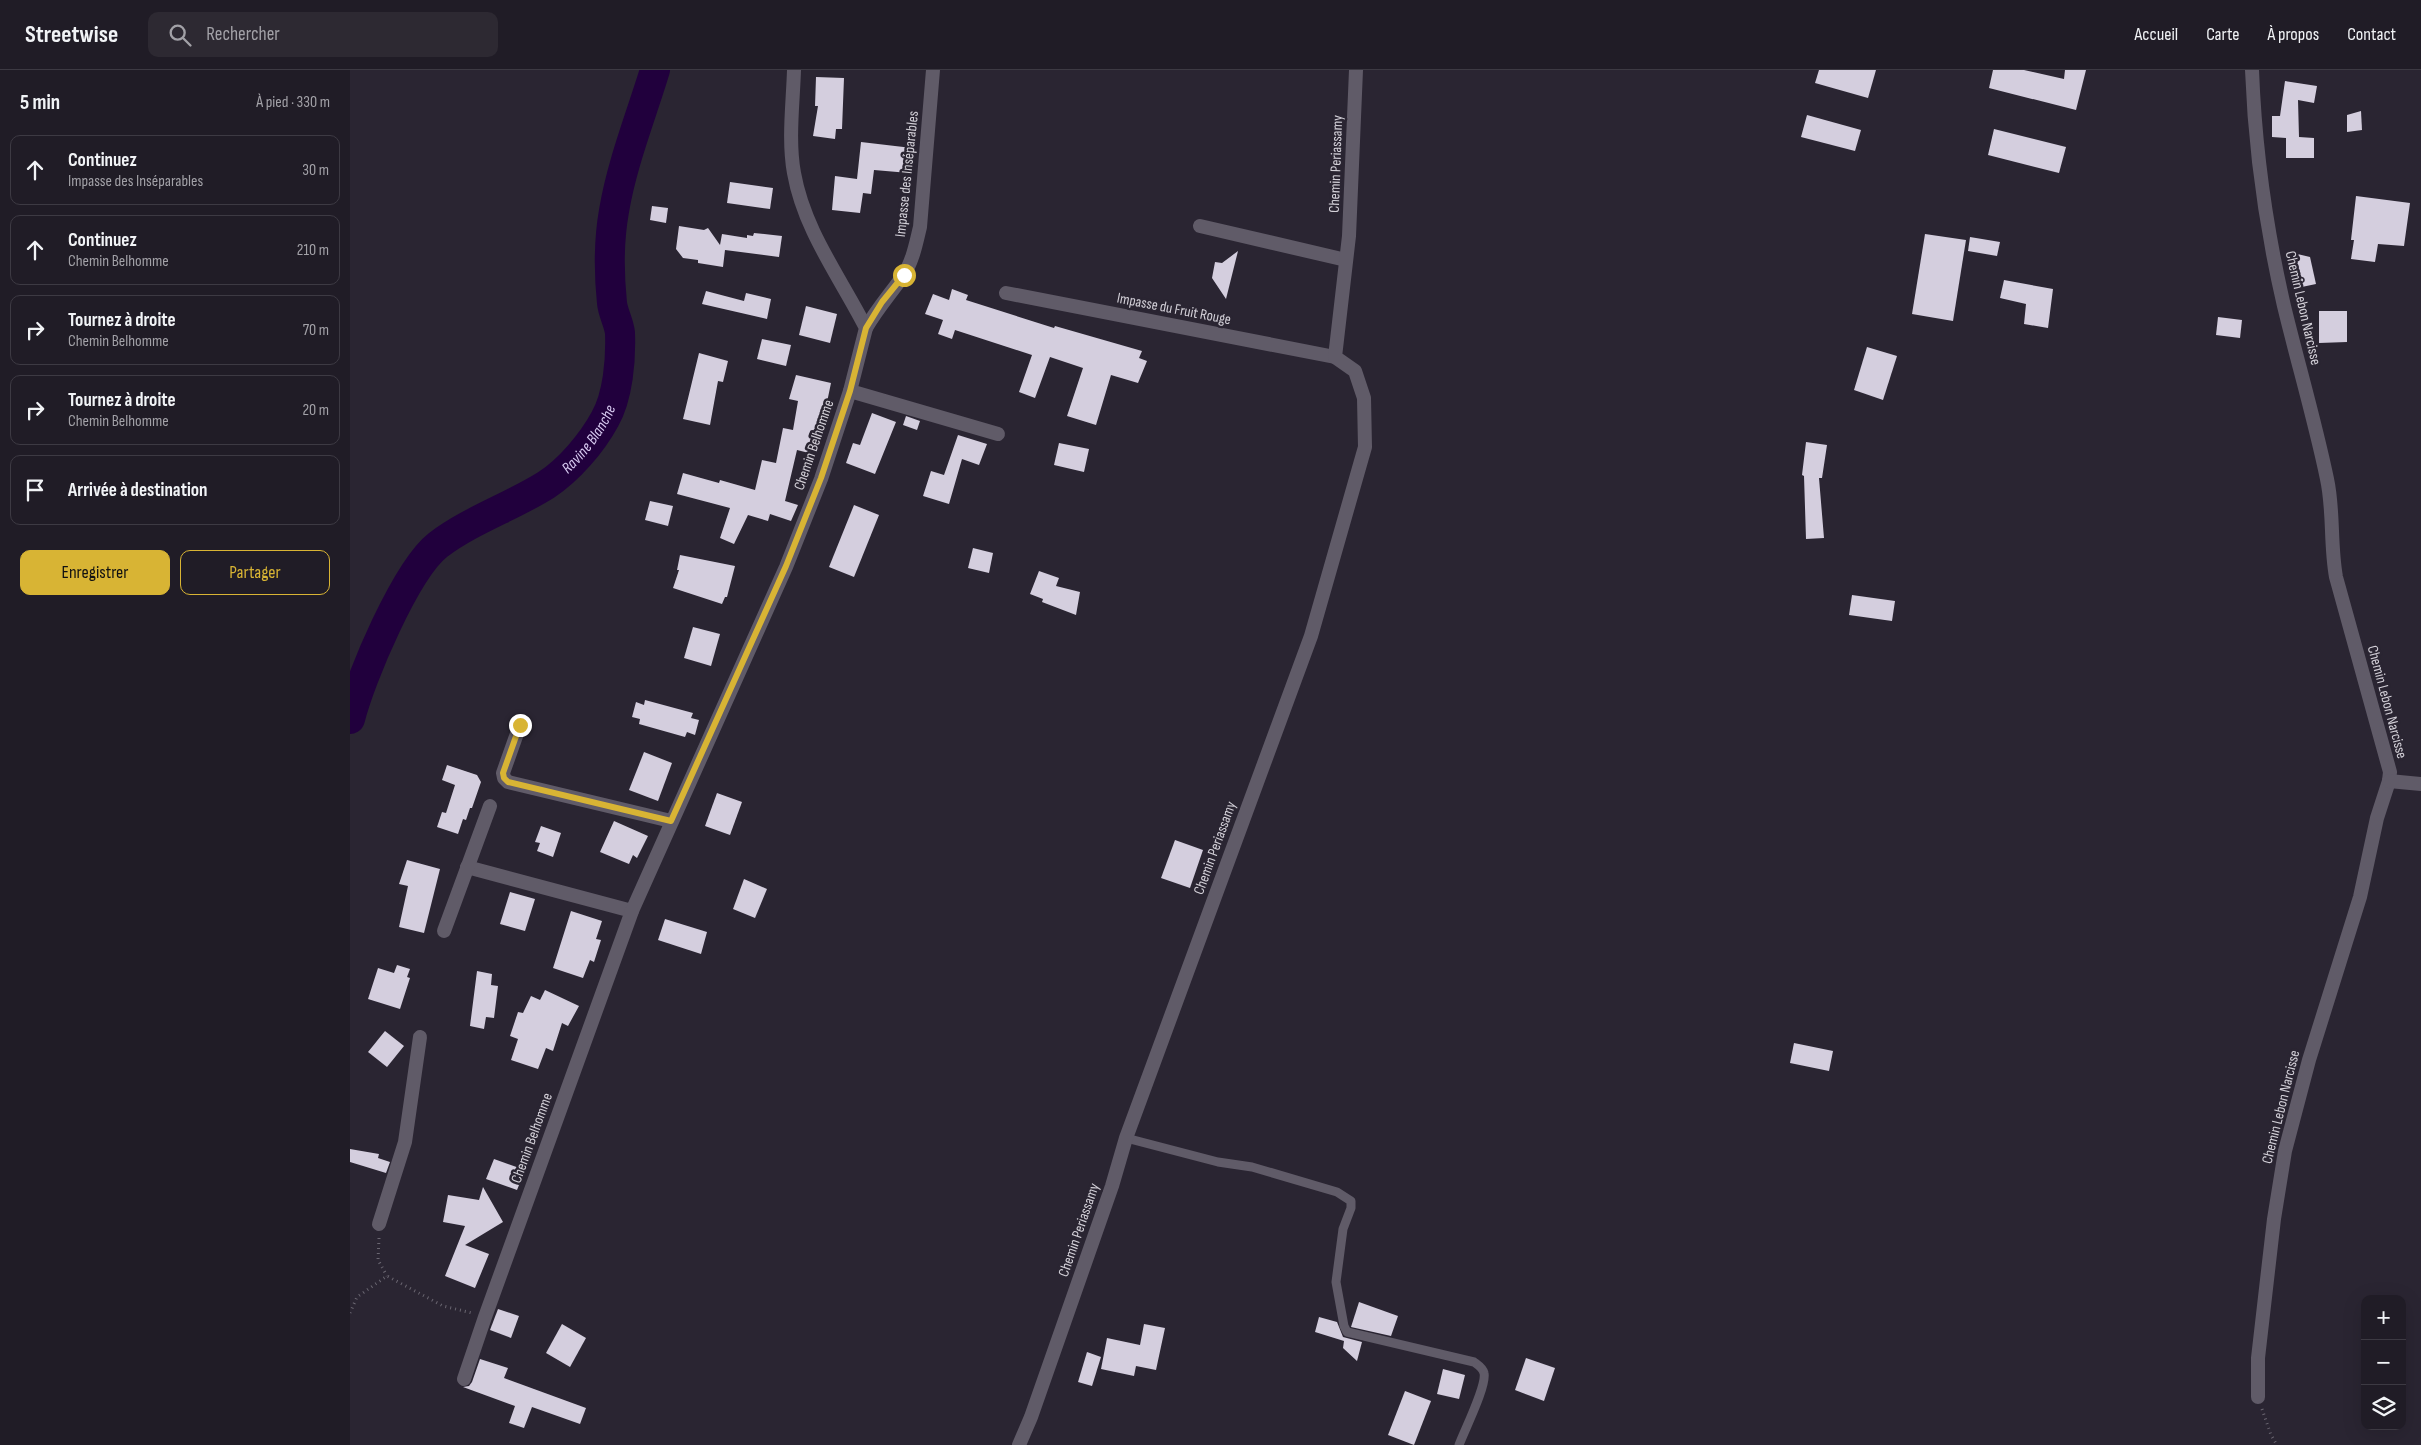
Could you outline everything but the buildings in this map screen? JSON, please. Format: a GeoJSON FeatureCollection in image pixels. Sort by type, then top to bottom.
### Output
{"type":"FeatureCollection","features":[{"type":"Feature","properties":{"kind":"street"},"geometry":{"type":"LineString","coordinates":[[794,70],[791,132],[794,172],[804,212],[822,250],[846,288],[866,328]]}},
{"type":"Feature","properties":{"kind":"street","name":"Impasse des Inséparables"},"geometry":{"type":"LineString","coordinates":[[866,328],[882,302],[904,275],[914,252],[920,227],[933,70]]}},
{"type":"Feature","properties":{"kind":"street","name":"Chemin Periassamy"},"geometry":{"type":"LineString","coordinates":[[1019,1445],[1031,1417],[1112,1186],[1126,1138],[1311,636],[1365,448],[1364,398],[1355,371],[1335,357],[1349,236],[1356,70]]}},
{"type":"Feature","properties":{"kind":"street","name":"Chemin Lebon Narcisse"},"geometry":{"type":"LineString","coordinates":[[2252,70],[2257,158],[2269,234],[2284,305],[2328,484],[2336,577],[2387,764],[2389,781],[2377,818],[2360,897],[2309,1060],[2285,1151],[2274,1219],[2258,1358],[2258,1397]]}},
{"type":"Feature","properties":{"kind":"street"},"geometry":{"type":"LineString","coordinates":[[1200,226],[1346,260]]}},
{"type":"Feature","properties":{"kind":"street","name":"Impasse du Fruit Rouge"},"geometry":{"type":"LineString","coordinates":[[1006,293],[1335,357]]}},
{"type":"Feature","properties":{"kind":"street","name":"Chemin Belhomme"},"geometry":{"type":"LineString","coordinates":[[464,1379],[632,911],[786,566],[821,478],[850,391],[866,328]]}},
{"type":"Feature","properties":{"kind":"street"},"geometry":{"type":"LineString","coordinates":[[850,391],[998,434]]}},
{"type":"Feature","properties":{"kind":"street"},"geometry":{"type":"LineString","coordinates":[[520,725],[503,773],[504,778],[508,782],[671,821]]}},
{"type":"Feature","properties":{"kind":"street"},"geometry":{"type":"LineString","coordinates":[[2389,781],[2421,784]]}},
{"type":"Feature","properties":{"kind":"street"},"geometry":{"type":"LineString","coordinates":[[444,931],[490,806]]}},
{"type":"Feature","properties":{"kind":"street"},"geometry":{"type":"LineString","coordinates":[[468,867],[632,911]]}},
{"type":"Feature","properties":{"kind":"street"},"geometry":{"type":"LineString","coordinates":[[379,1224],[391,1180],[405,1142],[420,1036]]}},
{"type":"Feature","properties":{"kind":"lane"},"geometry":{"type":"LineString","coordinates":[[1126,1138],[1218,1162],[1252,1167],[1338,1192],[1351,1201],[1351,1208],[1343,1229],[1336,1282],[1344,1326],[1347,1332],[1474,1362],[1482,1368],[1485,1376],[1458,1445]]}},
{"type":"Feature","properties":{"kind":"path"},"geometry":{"type":"LineString","coordinates":[[379,1224],[378,1260],[387,1276],[443,1306],[485,1317]]}},
{"type":"Feature","properties":{"kind":"path"},"geometry":{"type":"LineString","coordinates":[[350,1313],[357,1297],[387,1276]]}},
{"type":"Feature","properties":{"kind":"path"},"geometry":{"type":"LineString","coordinates":[[2258,1397],[2271,1435],[2277,1445]]}},
{"type":"Feature","properties":{"kind":"waterway","name":"Ravine Blanche"},"geometry":{"type":"LineString","coordinates":[[350,719],[363,678],[386,626],[412,577],[425,558],[438,545],[451,536],[533,493],[555,479],[587,446],[605,419],[616,389],[620,344],[620,333],[611,292],[612,222],[617,193],[627,157],[655,70]]}},
{"type":"Feature","properties":{"kind":"route"},"geometry":{"type":"LineString","coordinates":[[520,725],[503,773],[504,778],[508,782],[671,821],[786,566],[821,478],[850,391],[866,328],[882,302],[904,275]]}}]}
